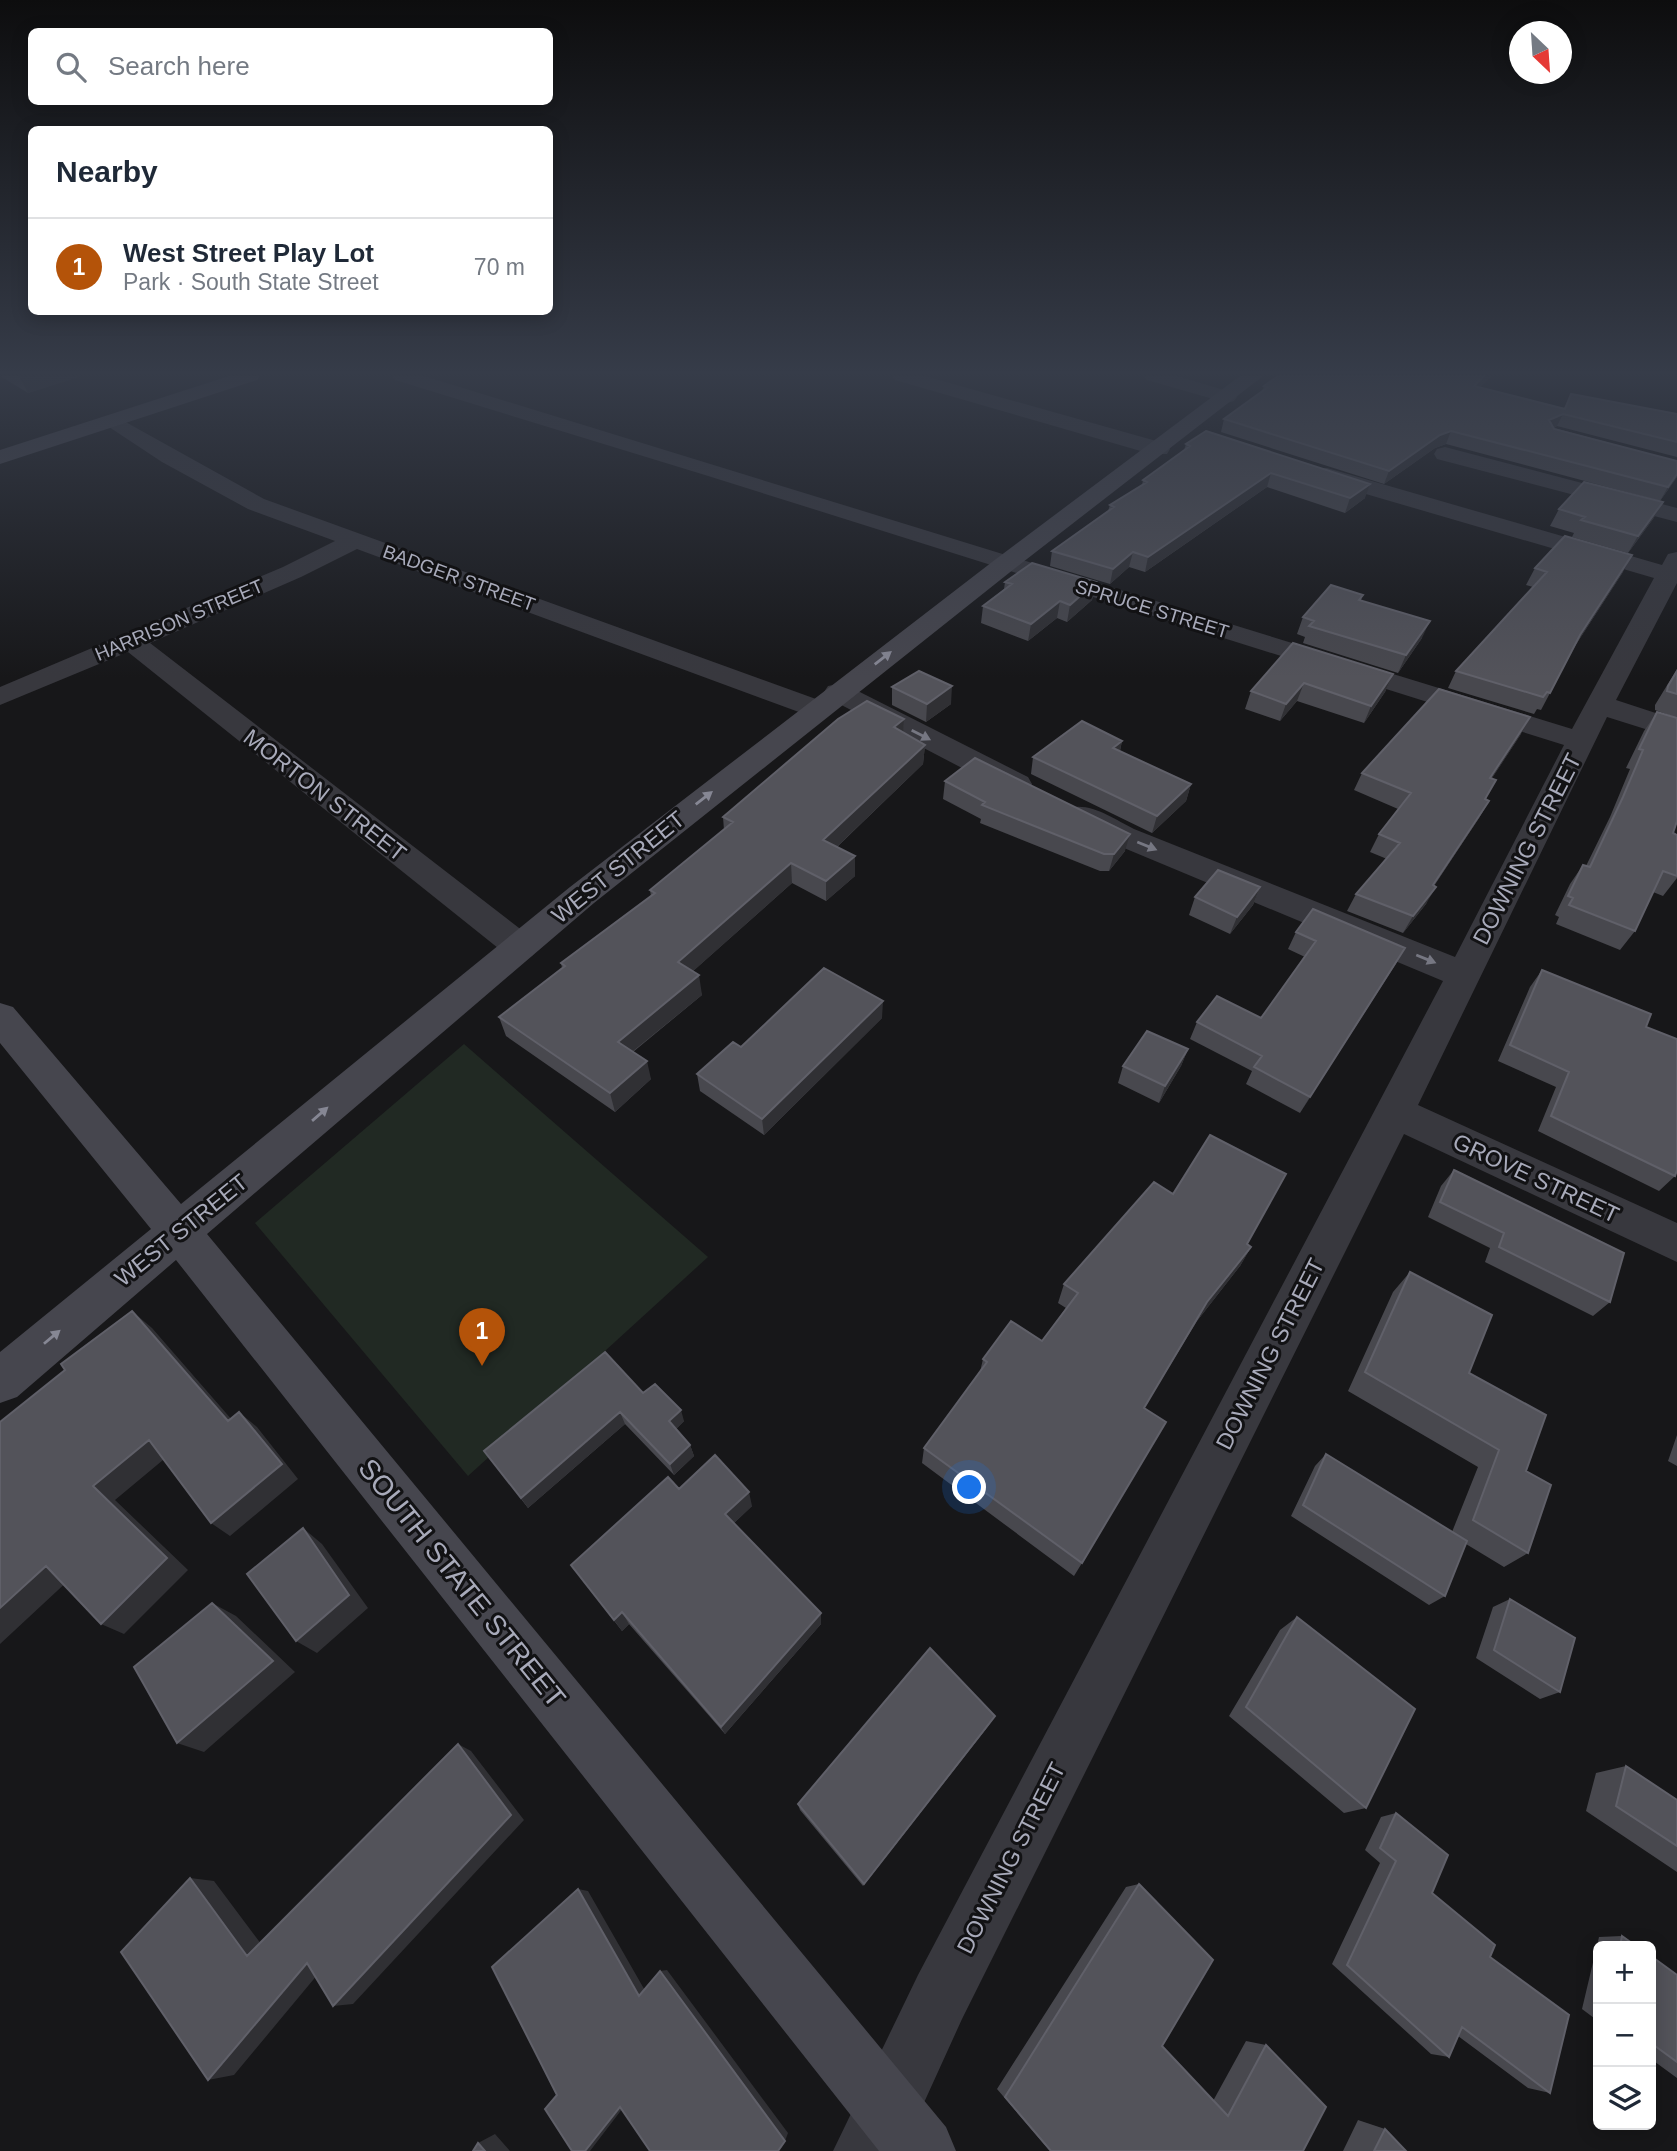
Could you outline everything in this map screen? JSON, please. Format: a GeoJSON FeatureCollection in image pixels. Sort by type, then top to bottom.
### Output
{"type":"FeatureCollection","features":[{"type":"Feature","properties":{"kind":"street","name":"BADGER STREET"},"geometry":{"type":"LineString","coordinates":[[206,476],[256,503],[356,540],[828,701],[1123,836],[1464,975]]}},
{"type":"Feature","properties":{"kind":"street","name":"SPRUCE STREET"},"geometry":{"type":"LineString","coordinates":[[733,476],[1005,564],[1591,723],[1677,730]]}},
{"type":"Feature","properties":{"kind":"street","name":"WEST STREET"},"geometry":{"type":"LineString","coordinates":[[0,1381],[520,947],[828,701],[1122,476]]}},
{"type":"Feature","properties":{"kind":"street"},"geometry":{"type":"LineString","coordinates":[[1328,476],[1374,491],[1673,567]]}},
{"type":"Feature","properties":{"kind":"street"},"geometry":{"type":"LineString","coordinates":[[1530,476],[1677,515]]}},
{"type":"Feature","properties":{"kind":"street","name":"HARRISON STREET"},"geometry":{"type":"LineString","coordinates":[[0,696],[292,572],[356,540]]}},
{"type":"Feature","properties":{"kind":"street","name":"DOWNING STREET"},"geometry":{"type":"LineString","coordinates":[[877,2129],[952,1972],[1673,567]]}},
{"type":"Feature","properties":{"kind":"street","name":"MORTON STREET"},"geometry":{"type":"LineString","coordinates":[[131,641],[520,947]]}},
{"type":"Feature","properties":{"kind":"street","name":"SOUTH STATE STREET"},"geometry":{"type":"LineString","coordinates":[[0,1017],[179,1231],[877,2129],[922,2151]]}},
{"type":"Feature","properties":{"kind":"street","name":"GROVE STREET"},"geometry":{"type":"LineString","coordinates":[[1395,1112],[1677,1243]]}},
{"type":"Feature","properties":{"kind":"shaded area"},"geometry":{"type":"Polygon","coordinates":[[[464,1044],[708,1257],[468,1476],[255,1223],[464,1044]]]}},
{"type":"Feature","properties":{"kind":"building"},"geometry":{"type":"Polygon","coordinates":[[[1148,476],[1266,476],[1148,557],[1133,552],[1113,569],[1052,551],[1114,507],[1110,505],[1147,482],[1143,480],[1148,476]]]}},
{"type":"Feature","properties":{"kind":"building"},"geometry":{"type":"Polygon","coordinates":[[[1282,476],[1346,476],[1370,484],[1350,498],[1282,476]]]}},
{"type":"Feature","properties":{"kind":"building"},"geometry":{"type":"Polygon","coordinates":[[[1627,476],[1675,476],[1668,487],[1627,476]]]}},
{"type":"Feature","properties":{"kind":"building"},"geometry":{"type":"Polygon","coordinates":[[[1584,482],[1663,502],[1638,536],[1581,520],[1585,517],[1559,509],[1584,482]]]}},
{"type":"Feature","properties":{"kind":"building"},"geometry":{"type":"Polygon","coordinates":[[[1565,536],[1632,555],[1580,635],[1550,693],[1547,692],[1543,697],[1456,671],[1547,572],[1535,568],[1565,536]]]}},
{"type":"Feature","properties":{"kind":"building"},"geometry":{"type":"Polygon","coordinates":[[[1032,563],[1096,582],[1070,605],[1060,601],[1031,624],[983,606],[1012,584],[1005,582],[1032,563]]]}},
{"type":"Feature","properties":{"kind":"building"},"geometry":{"type":"Polygon","coordinates":[[[1331,585],[1363,595],[1359,600],[1430,621],[1406,655],[1309,626],[1314,621],[1303,617],[1331,585]]]}},
{"type":"Feature","properties":{"kind":"building"},"geometry":{"type":"Polygon","coordinates":[[[1293,643],[1393,674],[1371,706],[1304,683],[1286,704],[1251,691],[1293,643]]]}},
{"type":"Feature","properties":{"kind":"building"},"geometry":{"type":"Polygon","coordinates":[[[919,671],[952,686],[927,704],[892,687],[919,671]]]}},
{"type":"Feature","properties":{"kind":"building"},"geometry":{"type":"Polygon","coordinates":[[[1677,671],[1677,694],[1667,691],[1677,671]]]}},
{"type":"Feature","properties":{"kind":"building"},"geometry":{"type":"Polygon","coordinates":[[[1439,689],[1530,717],[1490,778],[1496,780],[1485,799],[1489,801],[1433,885],[1436,887],[1413,916],[1356,894],[1400,843],[1379,834],[1411,793],[1362,773],[1439,689]]]}},
{"type":"Feature","properties":{"kind":"building"},"geometry":{"type":"Polygon","coordinates":[[[867,701],[904,719],[894,727],[925,745],[823,840],[855,856],[826,881],[791,863],[678,962],[699,975],[618,1042],[647,1061],[610,1093],[499,1017],[565,966],[561,963],[655,893],[650,890],[733,822],[723,817],[838,719],[867,701]]]}},
{"type":"Feature","properties":{"kind":"building"},"geometry":{"type":"Polygon","coordinates":[[[1657,712],[1677,718],[1677,821],[1673,833],[1677,835],[1677,876],[1663,871],[1635,931],[1569,905],[1573,898],[1568,896],[1583,865],[1590,867],[1623,797],[1643,750],[1639,749],[1657,712]]]}},
{"type":"Feature","properties":{"kind":"building"},"geometry":{"type":"Polygon","coordinates":[[[1082,721],[1122,741],[1113,748],[1191,784],[1157,816],[1033,757],[1082,721]]]}},
{"type":"Feature","properties":{"kind":"building"},"geometry":{"type":"Polygon","coordinates":[[[975,758],[1130,834],[1114,854],[1104,854],[982,805],[985,802],[945,781],[975,758]]]}},
{"type":"Feature","properties":{"kind":"building"},"geometry":{"type":"Polygon","coordinates":[[[1218,870],[1260,887],[1237,917],[1195,897],[1218,870]]]}},
{"type":"Feature","properties":{"kind":"building"},"geometry":{"type":"Polygon","coordinates":[[[1313,909],[1405,948],[1310,1097],[1254,1067],[1262,1056],[1197,1022],[1217,996],[1261,1018],[1316,941],[1296,932],[1313,909]]]}},
{"type":"Feature","properties":{"kind":"building"},"geometry":{"type":"Polygon","coordinates":[[[824,968],[883,1001],[762,1119],[697,1074],[733,1042],[741,1047],[824,968]]]}},
{"type":"Feature","properties":{"kind":"building"},"geometry":{"type":"Polygon","coordinates":[[[1542,970],[1651,1014],[1646,1027],[1677,1039],[1675,1176],[1551,1116],[1569,1072],[1510,1045],[1542,970]]]}},
{"type":"Feature","properties":{"kind":"building"},"geometry":{"type":"Polygon","coordinates":[[[1147,1031],[1188,1049],[1165,1086],[1123,1066],[1147,1031]]]}},
{"type":"Feature","properties":{"kind":"building"},"geometry":{"type":"Polygon","coordinates":[[[1210,1135],[1286,1174],[1247,1244],[1251,1247],[1207,1302],[1144,1408],[1166,1422],[1082,1563],[924,1448],[987,1362],[983,1359],[1011,1321],[1042,1341],[1078,1293],[1064,1284],[1154,1182],[1173,1194],[1210,1135]]]}},
{"type":"Feature","properties":{"kind":"building"},"geometry":{"type":"Polygon","coordinates":[[[1454,1170],[1624,1253],[1610,1302],[1499,1247],[1504,1233],[1440,1202],[1454,1170]]]}},
{"type":"Feature","properties":{"kind":"building"},"geometry":{"type":"Polygon","coordinates":[[[1410,1272],[1492,1315],[1469,1373],[1546,1415],[1526,1471],[1551,1485],[1528,1553],[1473,1520],[1499,1450],[1365,1372],[1410,1272]]]}},
{"type":"Feature","properties":{"kind":"building"},"geometry":{"type":"Polygon","coordinates":[[[132,1311],[228,1421],[239,1412],[282,1464],[211,1523],[149,1440],[93,1486],[167,1558],[101,1624],[46,1566],[0,1608],[0,1422],[65,1370],[61,1364],[132,1311]]]}},
{"type":"Feature","properties":{"kind":"building"},"geometry":{"type":"Polygon","coordinates":[[[605,1352],[643,1393],[655,1384],[681,1410],[669,1421],[690,1445],[670,1464],[620,1412],[521,1498],[484,1451],[605,1352]]]}},
{"type":"Feature","properties":{"kind":"building"},"geometry":{"type":"Polygon","coordinates":[[[1326,1454],[1467,1541],[1445,1596],[1303,1505],[1326,1454]]]}},
{"type":"Feature","properties":{"kind":"building"},"geometry":{"type":"Polygon","coordinates":[[[715,1455],[749,1492],[725,1514],[821,1613],[721,1727],[622,1612],[614,1620],[571,1565],[668,1477],[679,1489],[715,1455]]]}},
{"type":"Feature","properties":{"kind":"building"},"geometry":{"type":"Polygon","coordinates":[[[303,1528],[349,1595],[296,1641],[247,1574],[303,1528]]]}},
{"type":"Feature","properties":{"kind":"building"},"geometry":{"type":"Polygon","coordinates":[[[1510,1599],[1575,1638],[1560,1692],[1494,1650],[1510,1599]]]}},
{"type":"Feature","properties":{"kind":"building"},"geometry":{"type":"Polygon","coordinates":[[[212,1603],[273,1661],[177,1743],[134,1667],[212,1603]]]}},
{"type":"Feature","properties":{"kind":"building"},"geometry":{"type":"Polygon","coordinates":[[[1297,1617],[1415,1709],[1366,1808],[1246,1707],[1297,1617]]]}},
{"type":"Feature","properties":{"kind":"building"},"geometry":{"type":"Polygon","coordinates":[[[930,1648],[995,1716],[864,1884],[798,1804],[930,1648]]]}},
{"type":"Feature","properties":{"kind":"building"},"geometry":{"type":"Polygon","coordinates":[[[458,1744],[511,1815],[333,2006],[307,1963],[208,2080],[121,1952],[190,1878],[247,1956],[458,1744]]]}},
{"type":"Feature","properties":{"kind":"building"},"geometry":{"type":"Polygon","coordinates":[[[1626,1766],[1677,1800],[1677,1846],[1616,1806],[1626,1766]]]}},
{"type":"Feature","properties":{"kind":"building"},"geometry":{"type":"Polygon","coordinates":[[[1396,1813],[1448,1855],[1432,1893],[1495,1945],[1490,1957],[1569,2015],[1550,2093],[1462,2027],[1449,2057],[1347,1965],[1396,1861],[1380,1848],[1396,1813]]]}},
{"type":"Feature","properties":{"kind":"building"},"geometry":{"type":"Polygon","coordinates":[[[1139,1884],[1213,1960],[1162,2046],[1228,2116],[1266,2045],[1326,2107],[1303,2151],[1051,2151],[1005,2097],[1139,1884]]]}},
{"type":"Feature","properties":{"kind":"building"},"geometry":{"type":"Polygon","coordinates":[[[578,1889],[639,1996],[660,1971],[785,2141],[778,2151],[650,2151],[620,2107],[585,2151],[572,2151],[545,2109],[557,2095],[492,1967],[578,1889]]]}},
{"type":"Feature","properties":{"kind":"building"},"geometry":{"type":"Polygon","coordinates":[[[1656,1960],[1677,1975],[1677,2062],[1656,2047],[1656,1960]]]}},
{"type":"Feature","properties":{"kind":"building"},"geometry":{"type":"Polygon","coordinates":[[[1385,2129],[1406,2151],[1374,2151],[1385,2129]]]}},
{"type":"Feature","properties":{"kind":"building"},"geometry":{"type":"Polygon","coordinates":[[[478,2143],[485,2151],[473,2151],[478,2143]]]}},
{"type":"Feature","properties":{"kind":"place","name":"West Street Play Lot"},"geometry":{"type":"Point","coordinates":[482,1366]}}]}
